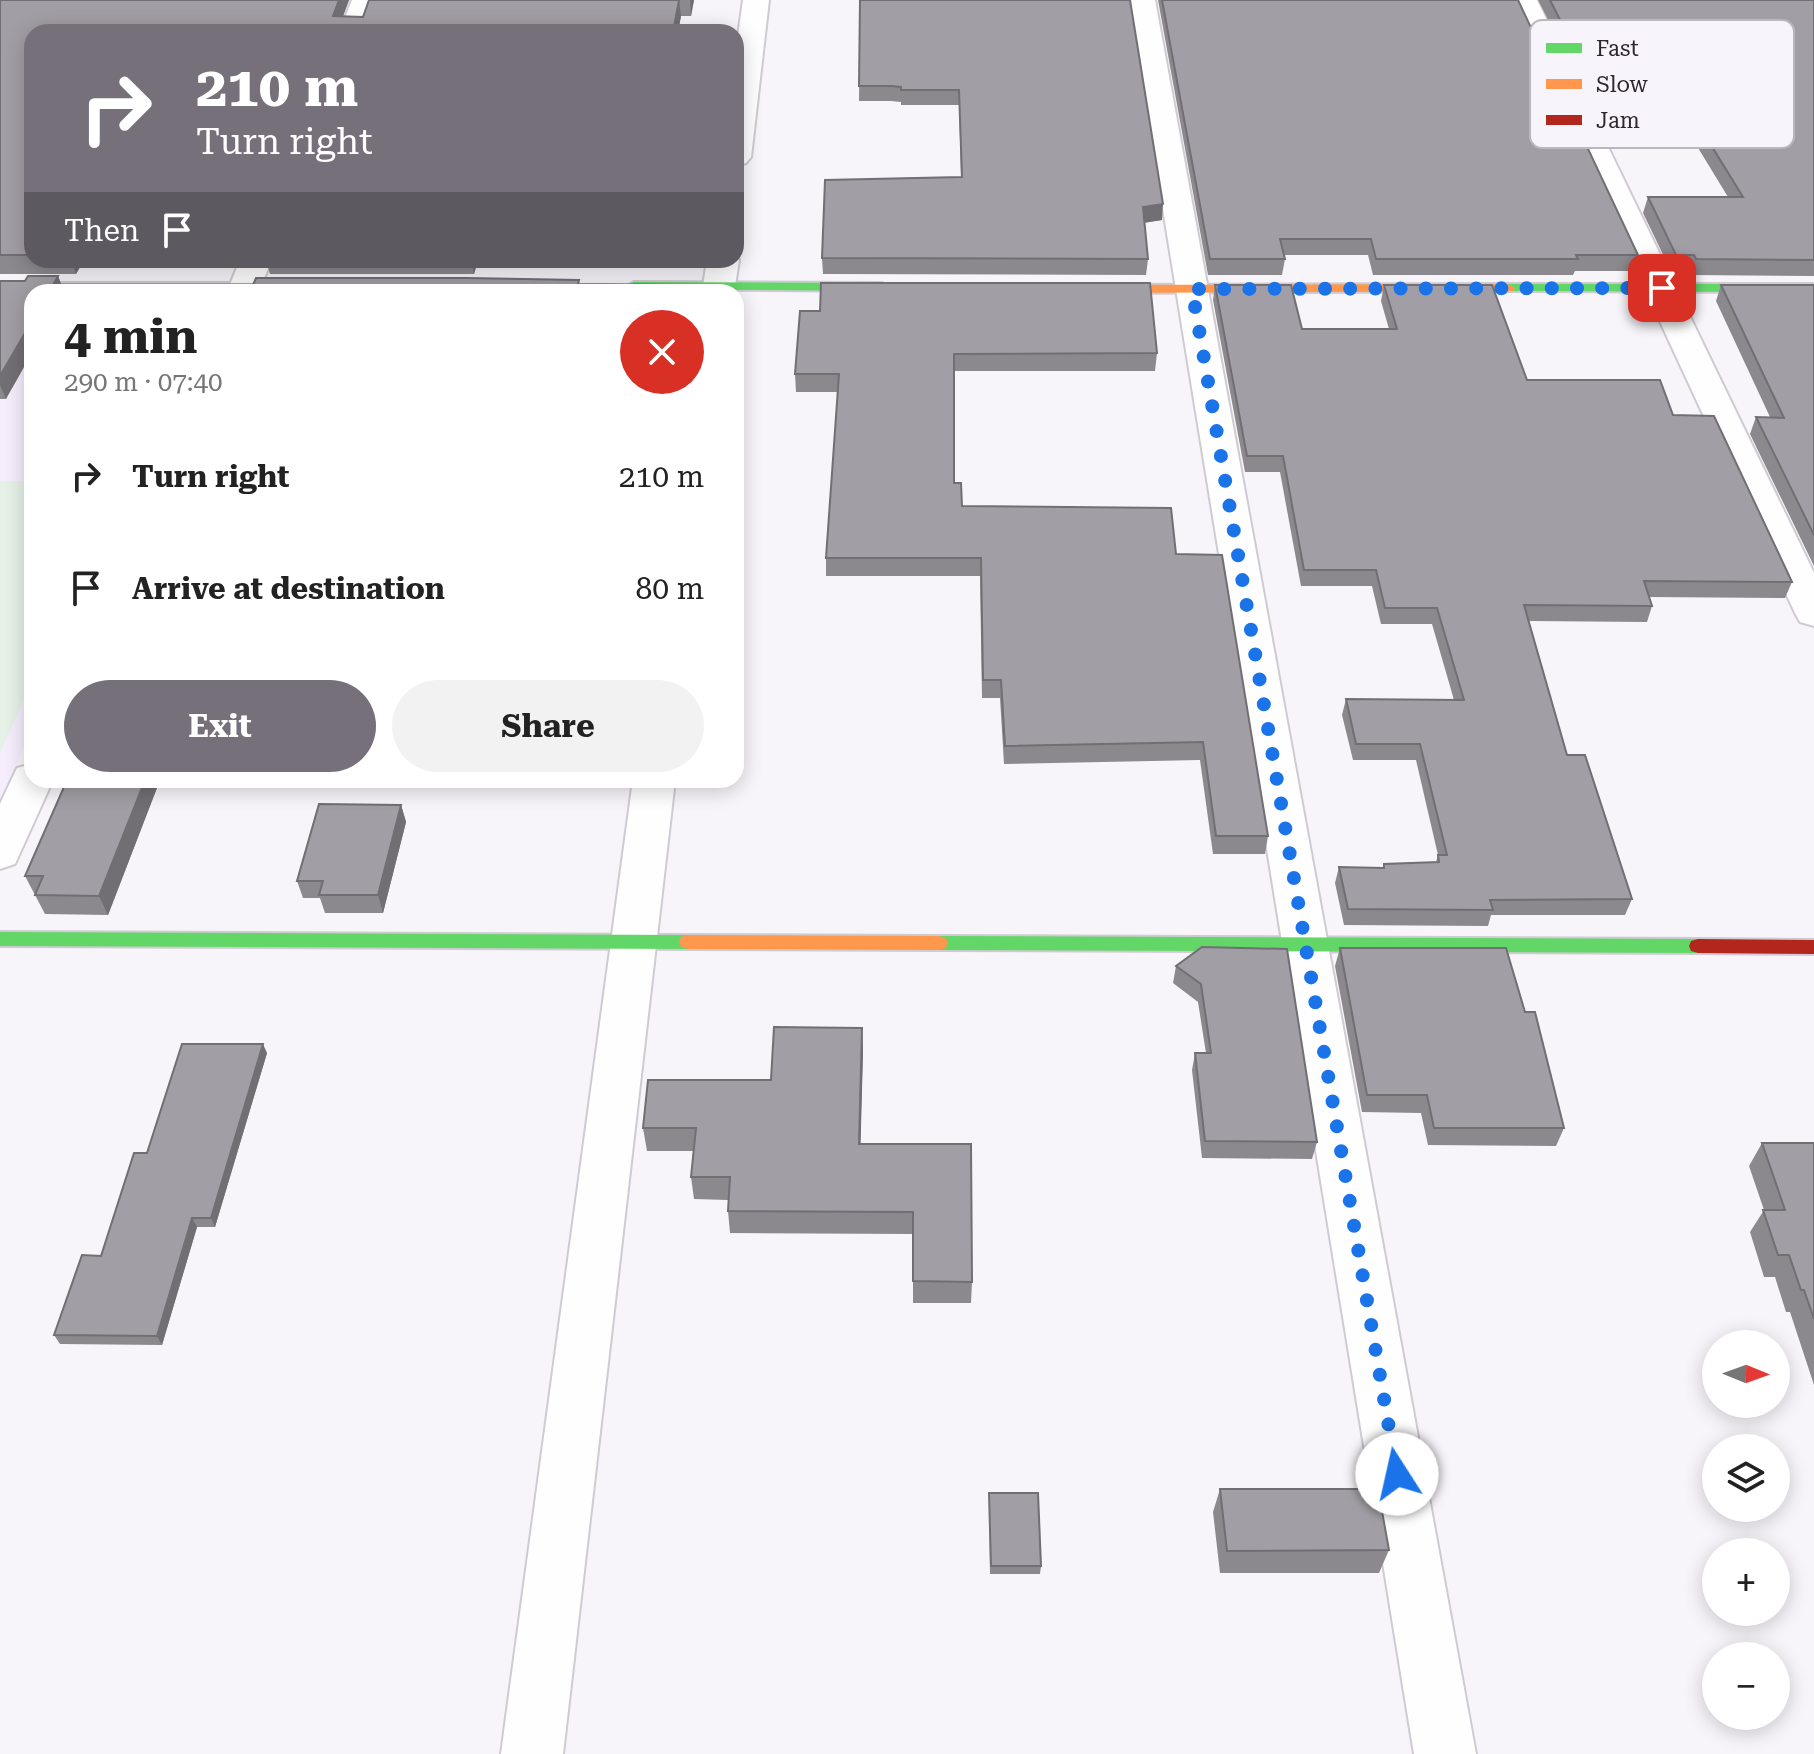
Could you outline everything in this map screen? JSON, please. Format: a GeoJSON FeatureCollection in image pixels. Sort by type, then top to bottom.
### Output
{"type":"FeatureCollection","features":[{"type":"Feature","properties":{"kind":"street"},"geometry":{"type":"LineString","coordinates":[[355,24],[365,0]]}},
{"type":"Feature","properties":{"kind":"street"},"geometry":{"type":"LineString","coordinates":[[744,94],[756,0]]}},
{"type":"Feature","properties":{"kind":"street"},"geometry":{"type":"LineString","coordinates":[[1142,0],[1445,1754]]}},
{"type":"Feature","properties":{"kind":"street"},"geometry":{"type":"LineString","coordinates":[[1524,0],[1534,20]]}},
{"type":"Feature","properties":{"kind":"street"},"geometry":{"type":"LineString","coordinates":[[1595,148],[1814,613]]}},
{"type":"Feature","properties":{"kind":"street"},"geometry":{"type":"LineString","coordinates":[[641,284],[720,279],[909,287]]}},
{"type":"Feature","properties":{"kind":"street"},"geometry":{"type":"LineString","coordinates":[[106,284],[248,280],[291,284]]}},
{"type":"Feature","properties":{"kind":"street"},"geometry":{"type":"LineString","coordinates":[[0,287],[24,286]]}},
{"type":"Feature","properties":{"kind":"street"},"geometry":{"type":"LineString","coordinates":[[1066,289],[1814,288]]}},
{"type":"Feature","properties":{"kind":"street"},"geometry":{"type":"LineString","coordinates":[[0,853],[28,788]]}},
{"type":"Feature","properties":{"kind":"street"},"geometry":{"type":"LineString","coordinates":[[532,1754],[653,788]]}},
{"type":"Feature","properties":{"kind":"street"},"geometry":{"type":"LineString","coordinates":[[0,939],[1814,947]]}},
{"type":"Feature","properties":{"kind":"shaded area"},"geometry":{"type":"Polygon","coordinates":[[[0,296],[24,296],[24,748],[0,802],[0,296]]]}},
{"type":"Feature","properties":{"kind":"shaded area"},"geometry":{"type":"Polygon","coordinates":[[[0,481],[24,481],[24,700],[0,753],[0,481]]]}},
{"type":"Feature","properties":{"kind":"building"},"geometry":{"type":"Polygon","coordinates":[[[0,0],[339,0],[333,16],[363,17],[369,0],[679,0],[674,24],[24,24],[24,255],[0,255],[0,0]]]}},
{"type":"Feature","properties":{"kind":"building"},"geometry":{"type":"Polygon","coordinates":[[[860,0],[1130,0],[1163,204],[1143,207],[1148,259],[822,258],[825,180],[962,177],[959,90],[859,86],[860,0]]]}},
{"type":"Feature","properties":{"kind":"building"},"geometry":{"type":"Polygon","coordinates":[[[1162,0],[1518,0],[1530,26],[1530,148],[1588,148],[1638,255],[1576,255],[1578,259],[1376,259],[1371,239],[1280,239],[1285,259],[1210,259],[1162,0]]]}},
{"type":"Feature","properties":{"kind":"building"},"geometry":{"type":"Polygon","coordinates":[[[1550,0],[1814,0],[1814,260],[1696,259],[1694,255],[1676,255],[1648,197],[1743,197],[1713,148],[1794,148],[1794,20],[1560,20],[1550,0]]]}},
{"type":"Feature","properties":{"kind":"building"},"geometry":{"type":"Polygon","coordinates":[[[28,276],[58,276],[54,284],[24,284],[24,335],[0,376],[0,281],[25,281],[28,276]]]}},
{"type":"Feature","properties":{"kind":"building"},"geometry":{"type":"Polygon","coordinates":[[[256,278],[579,280],[578,284],[253,284],[256,278]]]}},
{"type":"Feature","properties":{"kind":"building"},"geometry":{"type":"Polygon","coordinates":[[[821,283],[1150,283],[1157,353],[954,354],[954,483],[961,483],[962,506],[1171,508],[1176,554],[1222,555],[1268,836],[1216,836],[1203,742],[1005,746],[1001,680],[983,680],[981,558],[826,558],[839,374],[795,374],[800,311],[820,311],[821,283]]]}},
{"type":"Feature","properties":{"kind":"building"},"geometry":{"type":"Polygon","coordinates":[[[1215,285],[1291,285],[1302,329],[1397,329],[1384,285],[1492,285],[1527,380],[1660,380],[1673,415],[1714,416],[1792,582],[1644,581],[1652,606],[1524,605],[1567,755],[1585,755],[1632,899],[1490,900],[1493,910],[1348,909],[1339,867],[1384,868],[1384,864],[1439,862],[1438,855],[1447,855],[1420,744],[1356,744],[1346,699],[1464,700],[1437,608],[1385,608],[1376,570],[1304,570],[1283,456],[1247,456],[1215,285]]]}},
{"type":"Feature","properties":{"kind":"building"},"geometry":{"type":"Polygon","coordinates":[[[1721,285],[1814,285],[1814,535],[1756,417],[1784,418],[1721,285]]]}},
{"type":"Feature","properties":{"kind":"building"},"geometry":{"type":"Polygon","coordinates":[[[64,788],[142,788],[99,896],[35,895],[43,876],[25,876],[64,788]]]}},
{"type":"Feature","properties":{"kind":"building"},"geometry":{"type":"Polygon","coordinates":[[[319,804],[401,805],[378,895],[319,895],[323,881],[297,881],[319,804]]]}},
{"type":"Feature","properties":{"kind":"building"},"geometry":{"type":"Polygon","coordinates":[[[1202,947],[1287,949],[1317,1142],[1205,1141],[1195,1053],[1211,1053],[1201,984],[1176,966],[1202,947]]]}},
{"type":"Feature","properties":{"kind":"building"},"geometry":{"type":"Polygon","coordinates":[[[1340,948],[1506,948],[1525,1012],[1535,1012],[1564,1128],[1434,1128],[1427,1095],[1367,1095],[1340,948]]]}},
{"type":"Feature","properties":{"kind":"building"},"geometry":{"type":"Polygon","coordinates":[[[774,1027],[862,1028],[859,1144],[971,1144],[972,1282],[913,1281],[913,1212],[728,1211],[730,1177],[691,1177],[696,1128],[643,1128],[648,1080],[771,1080],[774,1027]]]}},
{"type":"Feature","properties":{"kind":"building"},"geometry":{"type":"Polygon","coordinates":[[[182,1044],[263,1044],[211,1218],[192,1218],[157,1336],[54,1335],[82,1255],[101,1256],[134,1153],[147,1153],[182,1044]]]}},
{"type":"Feature","properties":{"kind":"building"},"geometry":{"type":"Polygon","coordinates":[[[1762,1143],[1814,1143],[1814,1319],[1789,1255],[1778,1255],[1763,1210],[1785,1210],[1762,1143]]]}},
{"type":"Feature","properties":{"kind":"building"},"geometry":{"type":"Polygon","coordinates":[[[1220,1489],[1378,1489],[1389,1550],[1227,1551],[1220,1489]]]}},
{"type":"Feature","properties":{"kind":"building"},"geometry":{"type":"Polygon","coordinates":[[[989,1493],[1038,1493],[1041,1566],[991,1566],[989,1493]]]}},
{"type":"Feature","properties":{"kind":"traffic: fast"},"geometry":{"type":"LineString","coordinates":[[744,286],[882,287]]}},
{"type":"Feature","properties":{"kind":"traffic: fast"},"geometry":{"type":"LineString","coordinates":[[0,287],[24,287]]}},
{"type":"Feature","properties":{"kind":"traffic: fast"},"geometry":{"type":"LineString","coordinates":[[1508,288],[1814,288]]}},
{"type":"Feature","properties":{"kind":"traffic: fast"},"geometry":{"type":"LineString","coordinates":[[0,939],[688,942]]}},
{"type":"Feature","properties":{"kind":"traffic: fast"},"geometry":{"type":"LineString","coordinates":[[939,943],[1698,946]]}},
{"type":"Feature","properties":{"kind":"traffic: slow"},"geometry":{"type":"LineString","coordinates":[[1090,289],[1508,288]]}},
{"type":"Feature","properties":{"kind":"traffic: slow"},"geometry":{"type":"LineString","coordinates":[[688,942],[939,943]]}},
{"type":"Feature","properties":{"kind":"traffic: jam"},"geometry":{"type":"LineString","coordinates":[[1698,946],[1814,947]]}},
{"type":"Feature","properties":{"kind":"route"},"geometry":{"type":"LineString","coordinates":[[1397,1474],[1192,289],[1662,288]]}}]}
